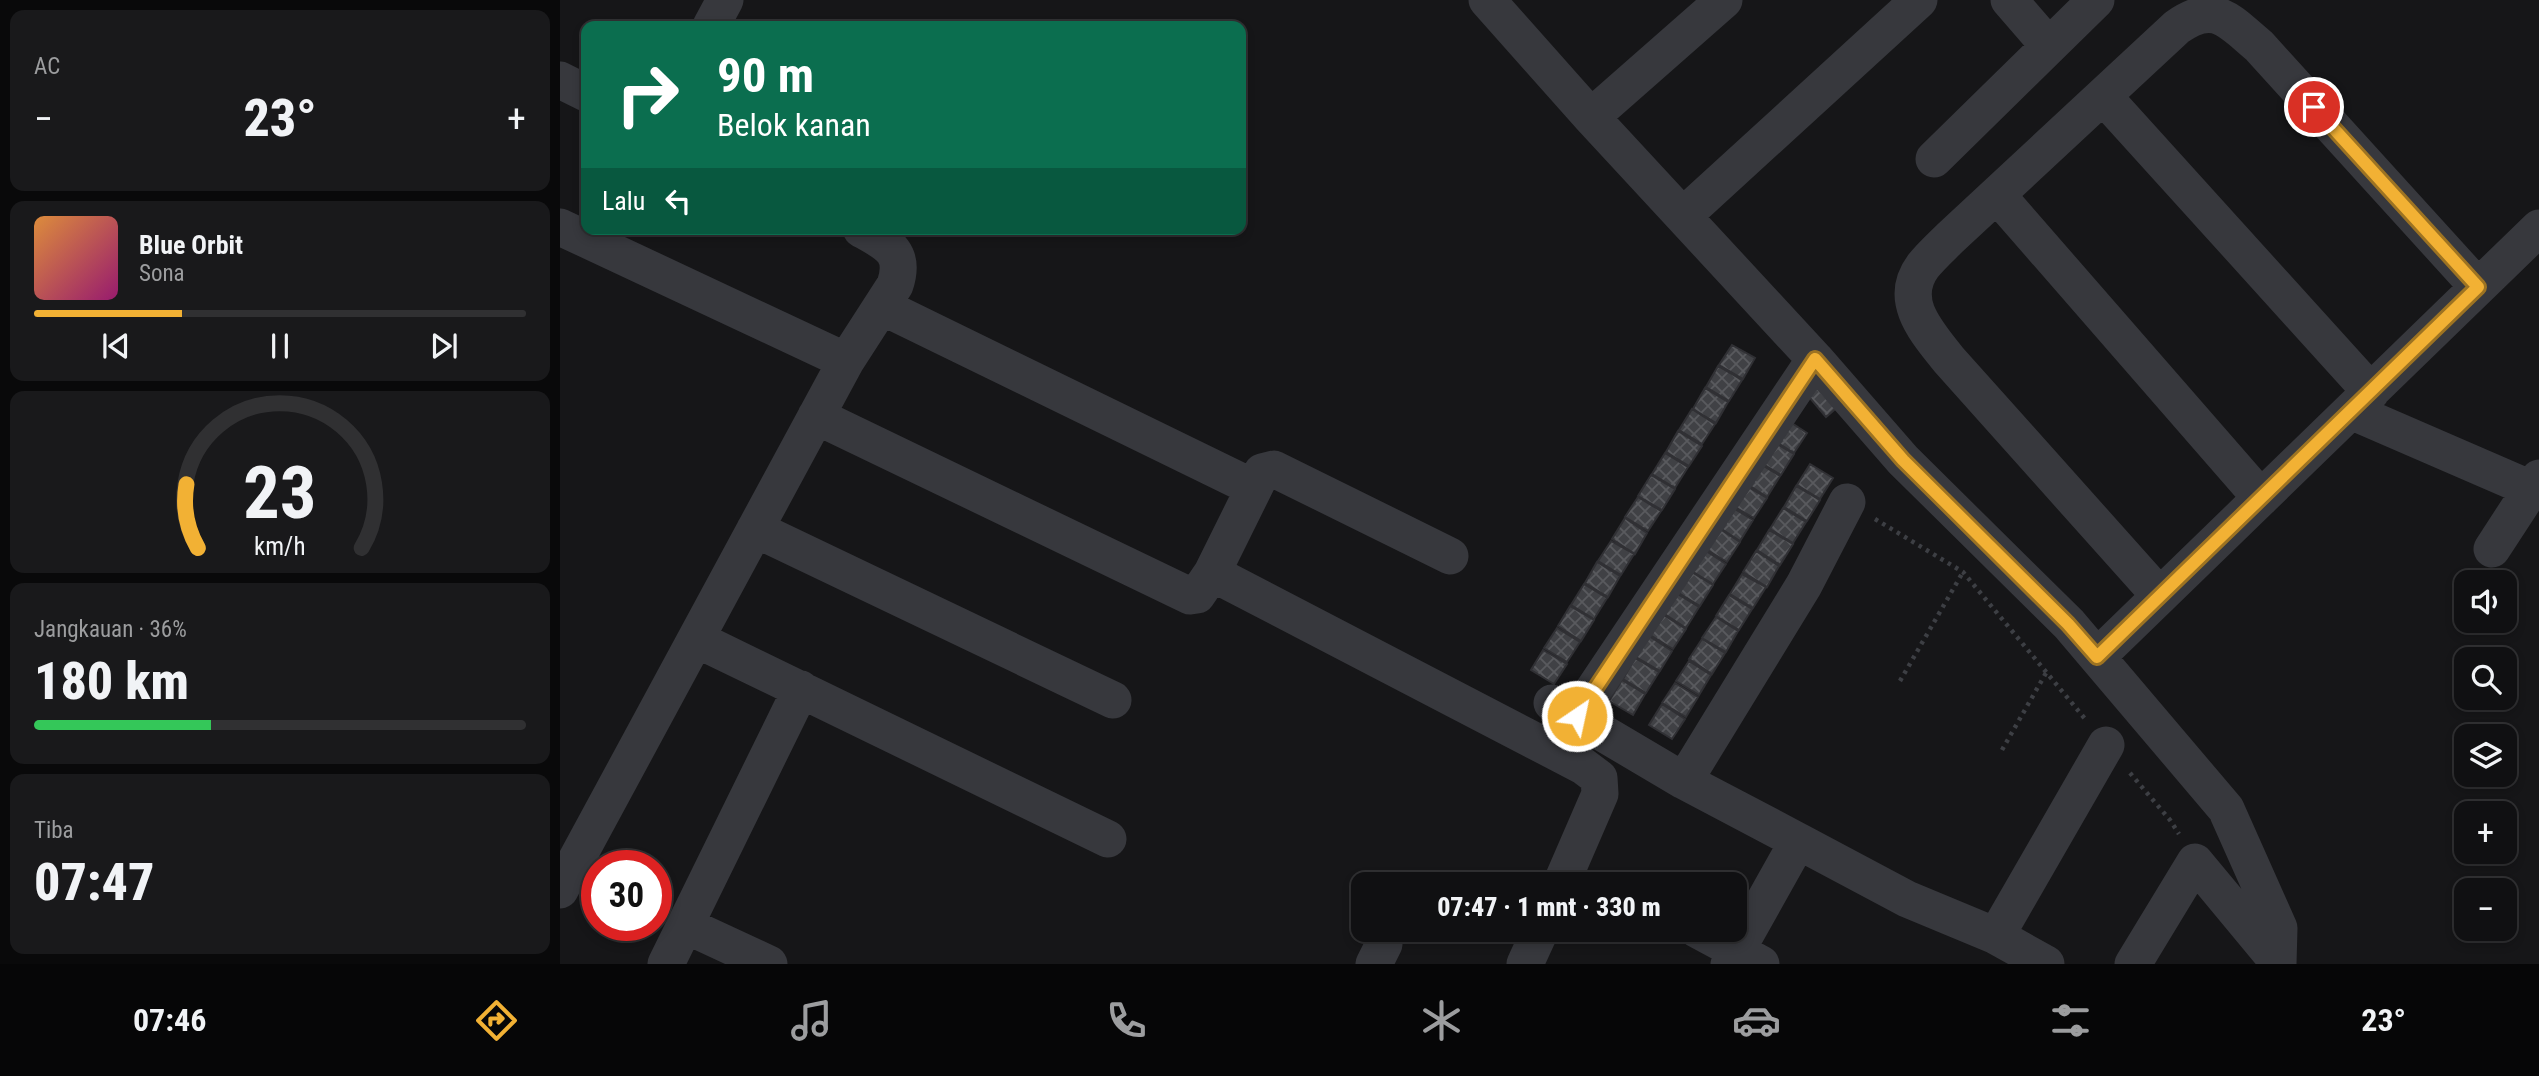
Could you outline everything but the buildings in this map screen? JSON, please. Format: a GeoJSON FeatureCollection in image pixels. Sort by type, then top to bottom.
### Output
{"type":"FeatureCollection","features":[{"type":"Feature","properties":{"kind":"street"},"geometry":{"type":"LineString","coordinates":[[714,21],[725,0]]}},
{"type":"Feature","properties":{"kind":"street"},"geometry":{"type":"LineString","coordinates":[[1487,0],[1591,117],[1815,359],[1903,460],[2068,624],[2226,809],[2279,928],[2278,963]]}},
{"type":"Feature","properties":{"kind":"street"},"geometry":{"type":"LineString","coordinates":[[1591,117],[1724,0]]}},
{"type":"Feature","properties":{"kind":"street"},"geometry":{"type":"LineString","coordinates":[[1683,216],[1919,0]]}},
{"type":"Feature","properties":{"kind":"street"},"geometry":{"type":"LineString","coordinates":[[2009,0],[2048,46]]}},
{"type":"Feature","properties":{"kind":"street"},"geometry":{"type":"LineString","coordinates":[[1934,159],[2096,0]]}},
{"type":"Feature","properties":{"kind":"street"},"geometry":{"type":"LineString","coordinates":[[2160,596],[1949,360],[1917,318],[1913,301],[1914,286],[1922,267],[2183,22],[2208,13],[2222,15],[2259,46],[2478,287]]}},
{"type":"Feature","properties":{"kind":"street"},"geometry":{"type":"LineString","coordinates":[[560,80],[581,90]]}},
{"type":"Feature","properties":{"kind":"street"},"geometry":{"type":"LineString","coordinates":[[2103,96],[2361,401],[2535,483],[2491,549]]}},
{"type":"Feature","properties":{"kind":"street"},"geometry":{"type":"LineString","coordinates":[[1997,195],[2261,498]]}},
{"type":"Feature","properties":{"kind":"street"},"geometry":{"type":"LineString","coordinates":[[560,227],[846,361]]}},
{"type":"Feature","properties":{"kind":"street"},"geometry":{"type":"LineString","coordinates":[[2097,657],[2539,228]]}},
{"type":"Feature","properties":{"kind":"street"},"geometry":{"type":"LineString","coordinates":[[560,890],[846,361],[895,285],[899,274],[898,257],[893,250],[870,235]]}},
{"type":"Feature","properties":{"kind":"street"},"geometry":{"type":"LineString","coordinates":[[883,307],[1254,488]]}},
{"type":"Feature","properties":{"kind":"street"},"geometry":{"type":"LineString","coordinates":[[1815,359],[1564,710],[1684,781],[1907,899],[1996,936],[2046,964]]}},
{"type":"Feature","properties":{"kind":"street"},"geometry":{"type":"LineString","coordinates":[[816,416],[1190,596],[1197,595],[1212,573],[1262,472],[1274,469],[1450,556]]}},
{"type":"Feature","properties":{"kind":"street"},"geometry":{"type":"LineString","coordinates":[[1684,781],[1804,585],[1847,502]]}},
{"type":"Feature","properties":{"kind":"street"},"geometry":{"type":"LineString","coordinates":[[755,529],[1113,700]]}},
{"type":"Feature","properties":{"kind":"street"},"geometry":{"type":"LineString","coordinates":[[1212,573],[1583,766],[1599,778],[1600,794],[1566,872]]}},
{"type":"Feature","properties":{"kind":"street"},"geometry":{"type":"LineString","coordinates":[[696,639],[1108,839]]}},
{"type":"Feature","properties":{"kind":"street"},"geometry":{"type":"LineString","coordinates":[[666,964],[801,689]]}},
{"type":"Feature","properties":{"kind":"street"},"geometry":{"type":"LineString","coordinates":[[1996,936],[2106,745]]}},
{"type":"Feature","properties":{"kind":"street"},"geometry":{"type":"LineString","coordinates":[[1715,942],[1742,960],[1764,904],[1798,841]]}},
{"type":"Feature","properties":{"kind":"street"},"geometry":{"type":"LineString","coordinates":[[2133,964],[2195,862],[2278,963]]}},
{"type":"Feature","properties":{"kind":"street"},"geometry":{"type":"LineString","coordinates":[[685,925],[769,964]]}},
{"type":"Feature","properties":{"kind":"street"},"geometry":{"type":"LineString","coordinates":[[1525,964],[1535,942]]}},
{"type":"Feature","properties":{"kind":"path"},"geometry":{"type":"LineString","coordinates":[[1847,502],[1963,572],[2170,820],[2195,862]]}},
{"type":"Feature","properties":{"kind":"path"},"geometry":{"type":"LineString","coordinates":[[1900,681],[1963,572]]}},
{"type":"Feature","properties":{"kind":"path"},"geometry":{"type":"LineString","coordinates":[[2002,750],[2046,673]]}},
{"type":"Feature","properties":{"kind":"route"},"geometry":{"type":"LineString","coordinates":[[1577,716],[1815,359],[1903,460],[2068,624],[2097,657],[2478,287],[2314,107]]}}]}
